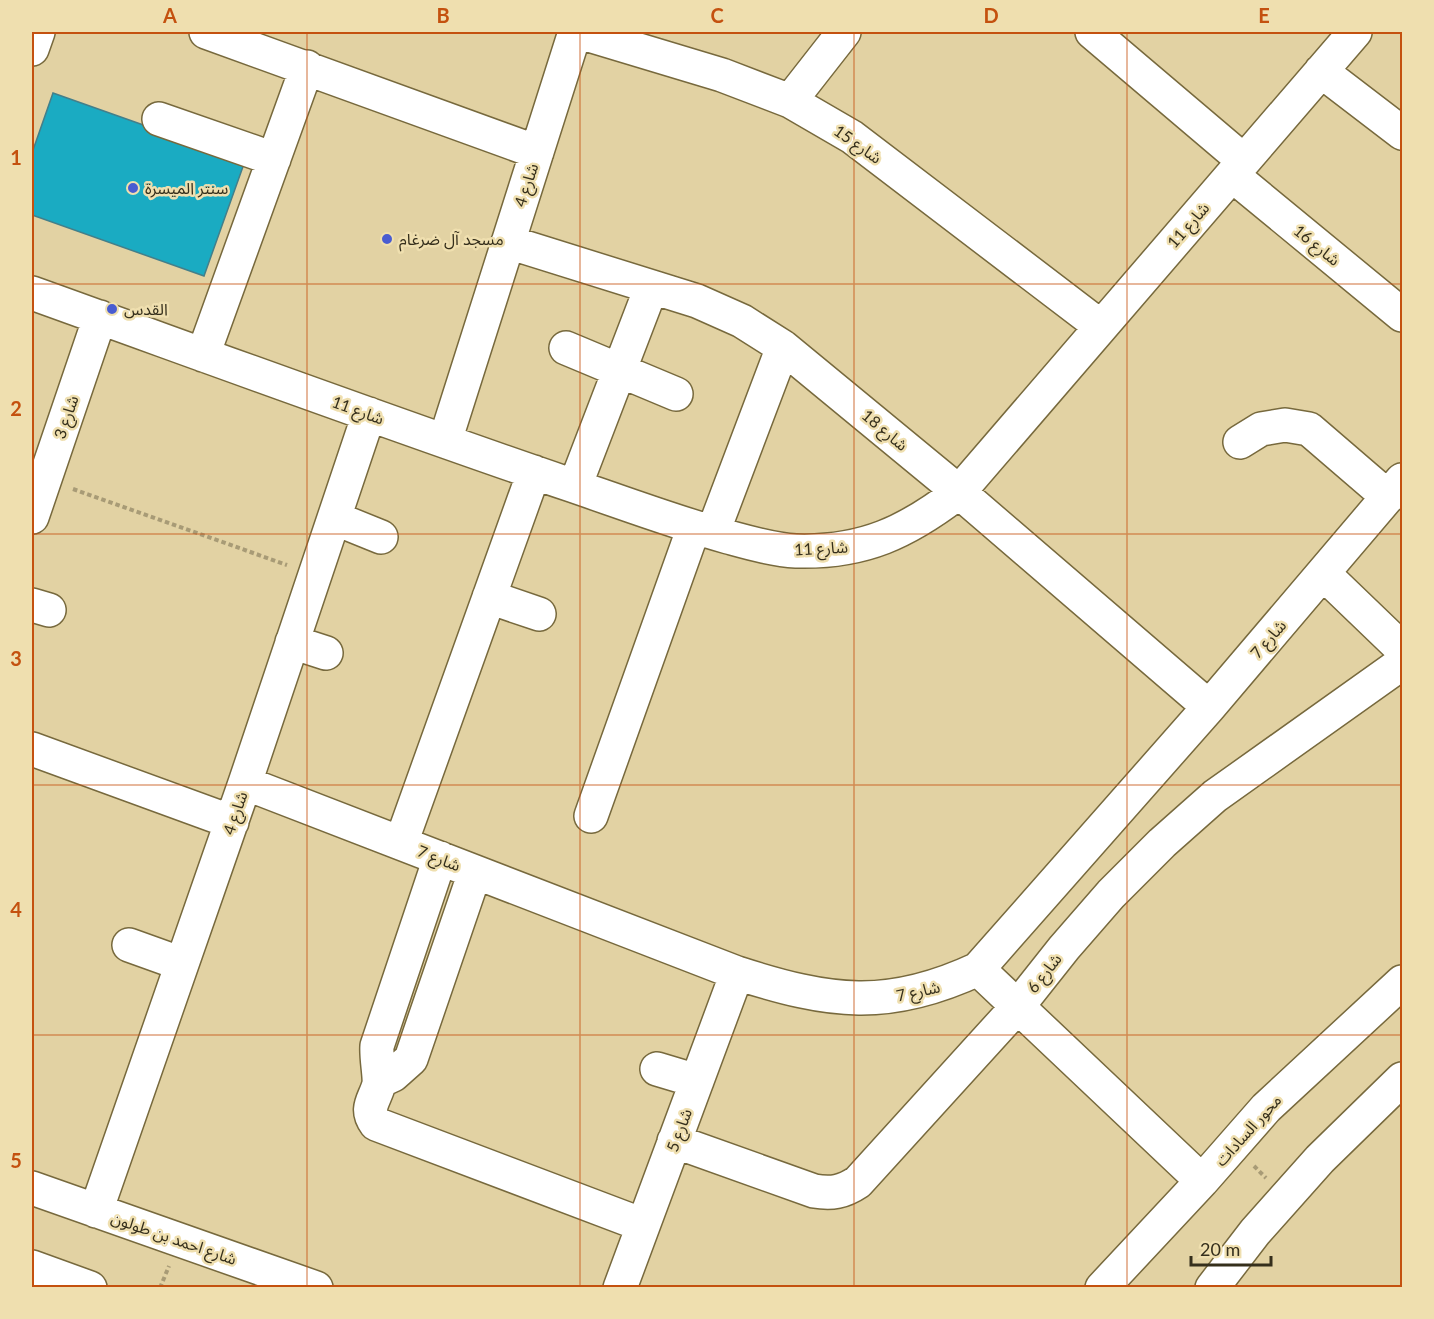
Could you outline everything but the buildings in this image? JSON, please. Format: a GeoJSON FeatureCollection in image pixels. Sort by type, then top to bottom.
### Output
{"type":"FeatureCollection","features":[{"type":"Feature","properties":{"kind":"street"},"geometry":{"type":"LineString","coordinates":[[32,49],[38,32]]}},
{"type":"Feature","properties":{"kind":"street"},"geometry":{"type":"LineString","coordinates":[[206,32],[537,152]]}},
{"type":"Feature","properties":{"kind":"street","name":"شارع 15"},"geometry":{"type":"LineString","coordinates":[[577,32],[660,43],[723,75],[790,101],[852,138],[1100,326]]}},
{"type":"Feature","properties":{"kind":"street","name":"شارع 4"},"geometry":{"type":"LineString","coordinates":[[445,441],[577,32]]}},
{"type":"Feature","properties":{"kind":"street"},"geometry":{"type":"LineString","coordinates":[[790,101],[844,32]]}},
{"type":"Feature","properties":{"kind":"street","name":"شارع 16"},"geometry":{"type":"LineString","coordinates":[[1092,32],[1238,168],[1402,315]]}},
{"type":"Feature","properties":{"kind":"street","name":"شارع 11"},"geometry":{"type":"LineString","coordinates":[[100,317],[445,441],[704,530],[794,551],[839,550],[893,534],[924,519],[960,492],[1321,71],[1343,36]]}},
{"type":"Feature","properties":{"kind":"street"},"geometry":{"type":"LineString","coordinates":[[203,355],[307,68]]}},
{"type":"Feature","properties":{"kind":"street"},"geometry":{"type":"LineString","coordinates":[[1321,71],[1402,134]]}},
{"type":"Feature","properties":{"kind":"street"},"geometry":{"type":"LineString","coordinates":[[159,119],[274,159]]}},
{"type":"Feature","properties":{"kind":"street","name":"شارع 18"},"geometry":{"type":"LineString","coordinates":[[508,242],[706,305],[742,321],[783,347],[960,492],[1209,707]]}},
{"type":"Feature","properties":{"kind":"street"},"geometry":{"type":"LineString","coordinates":[[575,486],[651,288]]}},
{"type":"Feature","properties":{"kind":"street"},"geometry":{"type":"LineString","coordinates":[[32,293],[100,317]]}},
{"type":"Feature","properties":{"kind":"street","name":"شارع 3"},"geometry":{"type":"LineString","coordinates":[[32,517],[100,317]]}},
{"type":"Feature","properties":{"kind":"street"},"geometry":{"type":"LineString","coordinates":[[591,816],[704,530],[783,347]]}},
{"type":"Feature","properties":{"kind":"street"},"geometry":{"type":"LineString","coordinates":[[566,348],[676,394]]}},
{"type":"Feature","properties":{"kind":"street","name":"شارع 4"},"geometry":{"type":"LineString","coordinates":[[96,1211],[232,822],[369,414]]}},
{"type":"Feature","properties":{"kind":"street"},"geometry":{"type":"LineString","coordinates":[[1240,442],[1261,429],[1285,425],[1309,429],[1395,489]]}},
{"type":"Feature","properties":{"kind":"street"},"geometry":{"type":"LineString","coordinates":[[401,843],[534,472]]}},
{"type":"Feature","properties":{"kind":"street","name":"شارع 7"},"geometry":{"type":"LineString","coordinates":[[245,783],[738,973],[782,987],[825,996],[865,1000],[904,996],[943,986],[978,969],[1209,707],[1395,489]]}},
{"type":"Feature","properties":{"kind":"street"},"geometry":{"type":"LineString","coordinates":[[334,518],[381,537]]}},
{"type":"Feature","properties":{"kind":"street"},"geometry":{"type":"LineString","coordinates":[[1324,574],[1402,649]]}},
{"type":"Feature","properties":{"kind":"street"},"geometry":{"type":"LineString","coordinates":[[489,597],[538,614]]}},
{"type":"Feature","properties":{"kind":"street"},"geometry":{"type":"LineString","coordinates":[[292,642],[326,653]]}},
{"type":"Feature","properties":{"kind":"street","name":"شارع 6"},"geometry":{"type":"LineString","coordinates":[[674,1141],[814,1191],[830,1194],[845,1191],[858,1182],[1018,1006],[1064,948],[1112,894],[1206,804],[1402,663]]}},
{"type":"Feature","properties":{"kind":"street"},"geometry":{"type":"LineString","coordinates":[[32,750],[232,822]]}},
{"type":"Feature","properties":{"kind":"street"},"geometry":{"type":"LineString","coordinates":[[440,858],[377,1046],[375,1058],[380,1081],[369,1108],[370,1116],[376,1124],[643,1226]]}},
{"type":"Feature","properties":{"kind":"street"},"geometry":{"type":"LineString","coordinates":[[380,1081],[393,1075],[411,1059],[475,872]]}},
{"type":"Feature","properties":{"kind":"street"},"geometry":{"type":"LineString","coordinates":[[129,945],[182,964]]}},
{"type":"Feature","properties":{"kind":"street"},"geometry":{"type":"LineString","coordinates":[[978,969],[1202,1181]]}},
{"type":"Feature","properties":{"kind":"street","name":"شارع 5"},"geometry":{"type":"LineString","coordinates":[[620,1287],[738,973]]}},
{"type":"Feature","properties":{"kind":"street","name":"محور السادات"},"geometry":{"type":"LineString","coordinates":[[1102,1287],[1202,1181],[1266,1108],[1402,982]]}},
{"type":"Feature","properties":{"kind":"street"},"geometry":{"type":"LineString","coordinates":[[657,1070],[697,1081]]}},
{"type":"Feature","properties":{"kind":"street"},"geometry":{"type":"LineString","coordinates":[[1212,1287],[1320,1159],[1402,1079]]}},
{"type":"Feature","properties":{"kind":"street","name":"شارع احمد بن طولون"},"geometry":{"type":"LineString","coordinates":[[32,1188],[316,1287]]}},
{"type":"Feature","properties":{"kind":"street"},"geometry":{"type":"LineString","coordinates":[[32,1267],[90,1287]]}},
{"type":"Feature","properties":{"kind":"path"},"geometry":{"type":"LineString","coordinates":[[45,478],[315,575]]}},
{"type":"Feature","properties":{"kind":"path"},"geometry":{"type":"LineString","coordinates":[[1233,1145],[1285,1198]]}},
{"type":"Feature","properties":{"kind":"place","name":"سنتر الميسرة"},"geometry":{"type":"Point","coordinates":[133,188]}},
{"type":"Feature","properties":{"kind":"place","name":"مسجد آل ضرغام"},"geometry":{"type":"Point","coordinates":[387,239]}},
{"type":"Feature","properties":{"kind":"place","name":"القدس"},"geometry":{"type":"Point","coordinates":[112,309]}}]}
